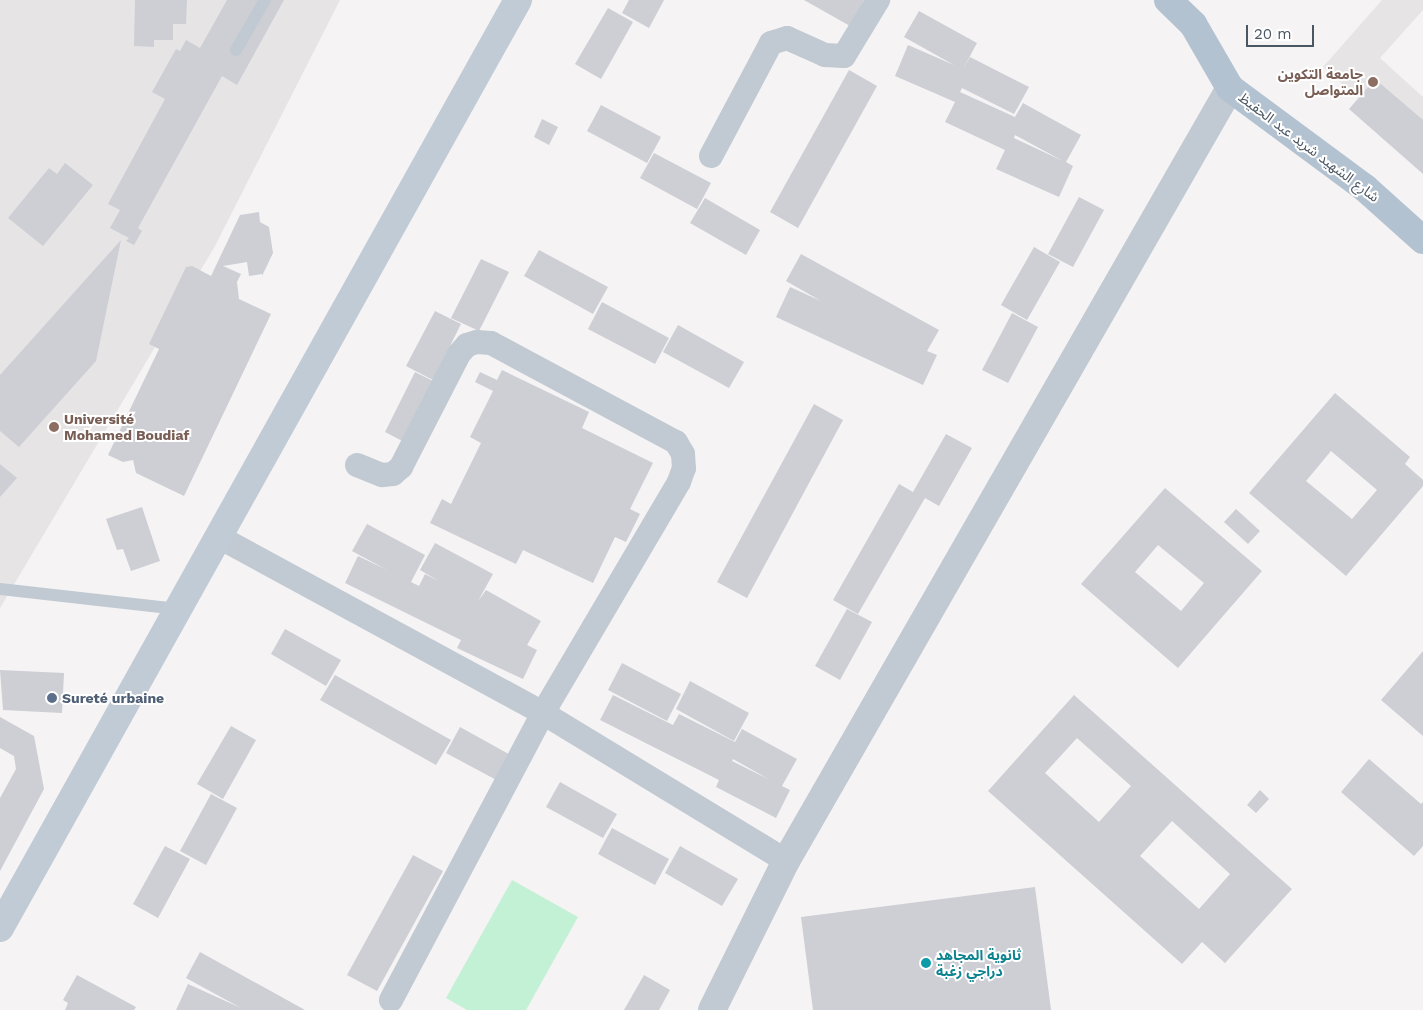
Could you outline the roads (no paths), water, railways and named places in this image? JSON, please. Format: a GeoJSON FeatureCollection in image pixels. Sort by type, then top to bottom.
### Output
{"type":"FeatureCollection","features":[{"type":"Feature","properties":{"kind":"main road"},"geometry":{"type":"LineString","coordinates":[[0,928],[217,536],[518,0]]}},
{"type":"Feature","properties":{"kind":"main road","name":"شارع الشهيد شريد عبد الحفيظ"},"geometry":{"type":"LineString","coordinates":[[1168,0],[1193,24],[1230,88],[1365,188],[1423,240]]}},
{"type":"Feature","properties":{"kind":"street"},"geometry":{"type":"LineString","coordinates":[[710,156],[772,43],[778,38],[787,38],[825,56],[844,56],[878,0]]}},
{"type":"Feature","properties":{"kind":"street"},"geometry":{"type":"LineString","coordinates":[[712,1010],[786,861],[1230,88]]}},
{"type":"Feature","properties":{"kind":"street"},"geometry":{"type":"LineString","coordinates":[[357,464],[382,475],[393,474],[401,467],[459,354],[467,345],[477,342],[491,343],[676,442],[684,454],[684,468],[679,482],[543,713],[391,1000]]}},
{"type":"Feature","properties":{"kind":"street"},"geometry":{"type":"LineString","coordinates":[[217,536],[543,713],[786,861]]}},
{"type":"Feature","properties":{"kind":"lane"},"geometry":{"type":"LineString","coordinates":[[236,50],[265,0]]}},
{"type":"Feature","properties":{"kind":"lane"},"geometry":{"type":"LineString","coordinates":[[0,589],[178,609]]}},
{"type":"Feature","properties":{"kind":"place","name":"جامعة التكوين المتواصل"},"geometry":{"type":"Point","coordinates":[1373,82]}},
{"type":"Feature","properties":{"kind":"place","name":"Université Mohamed Boudiaf"},"geometry":{"type":"Point","coordinates":[54,427]}},
{"type":"Feature","properties":{"kind":"place","name":"Sureté urbaine"},"geometry":{"type":"Point","coordinates":[52,698]}},
{"type":"Feature","properties":{"kind":"place","name":"ثانوية المجاهد دراجي زغبة"},"geometry":{"type":"Point","coordinates":[926,963]}}]}
